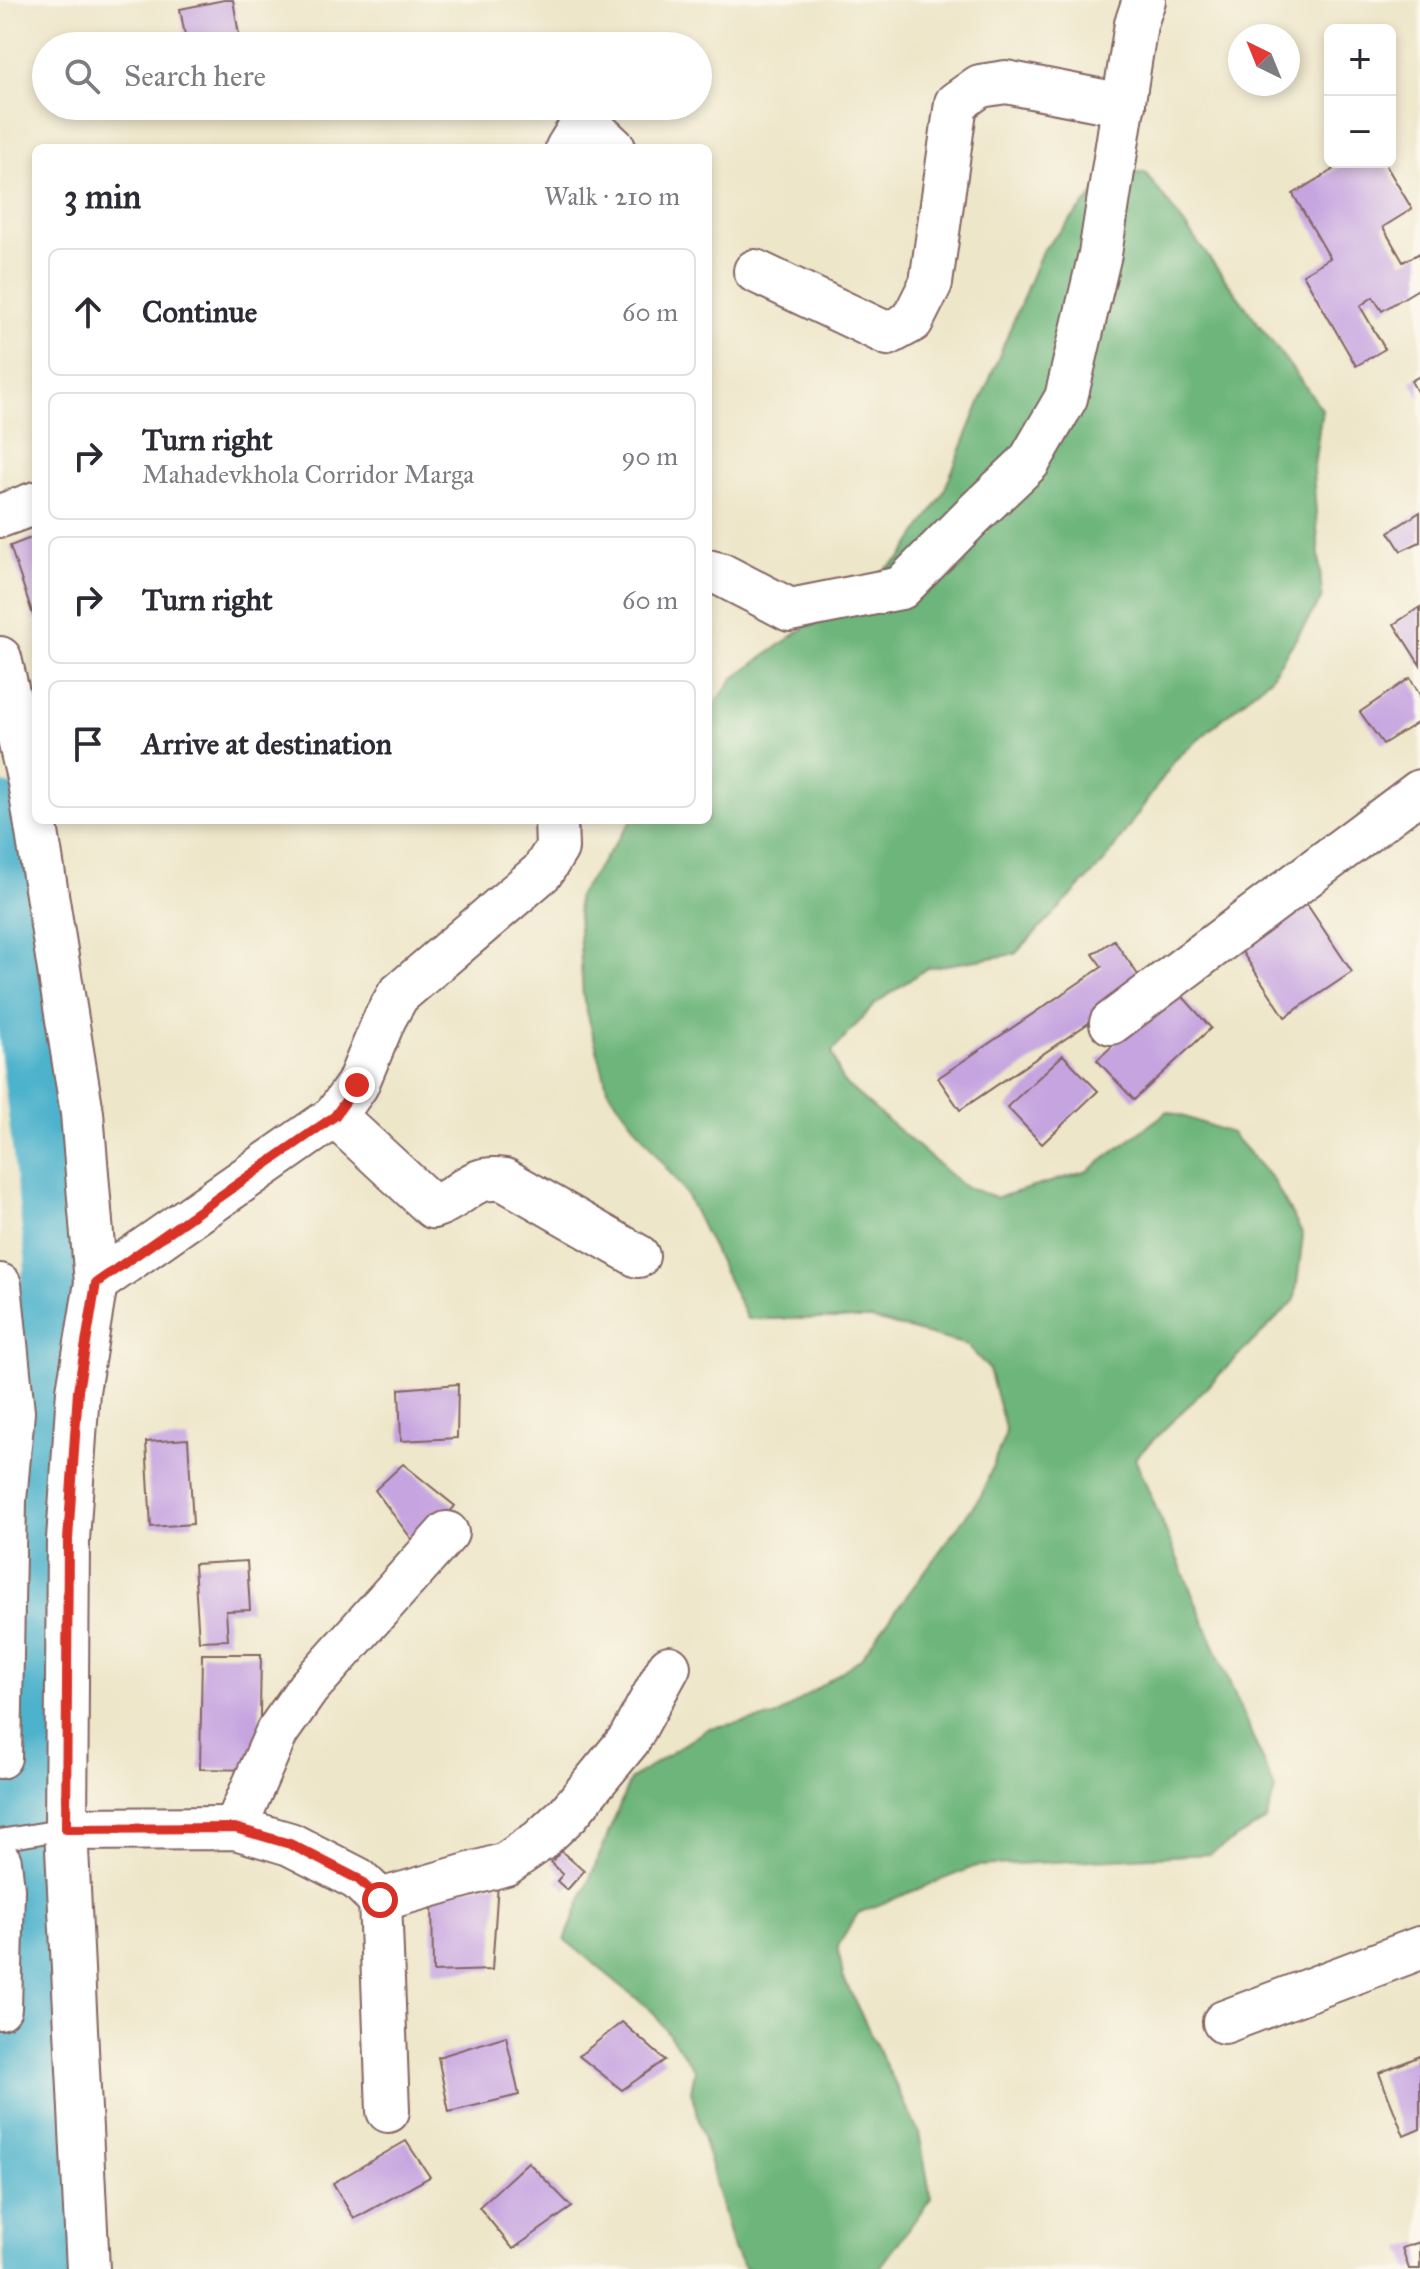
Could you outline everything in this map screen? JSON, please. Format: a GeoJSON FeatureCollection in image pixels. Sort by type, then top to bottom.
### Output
{"type":"FeatureCollection","features":[{"type":"Feature","properties":{"kind":"street"},"geometry":{"type":"LineString","coordinates":[[712,572],[790,610],[901,588],[1029,462],[1066,398],[1100,254],[1136,24],[1144,0]]}},
{"type":"Feature","properties":{"kind":"street"},"geometry":{"type":"LineString","coordinates":[[755,271],[888,334],[912,321],[931,283],[956,103],[980,86],[1006,82],[1124,105]]}},
{"type":"Feature","properties":{"kind":"street"},"geometry":{"type":"LineString","coordinates":[[569,144],[575,135],[597,132],[613,144]]}},
{"type":"Feature","properties":{"kind":"street"},"geometry":{"type":"LineString","coordinates":[[0,516],[32,504]]}},
{"type":"Feature","properties":{"kind":"street"},"geometry":{"type":"LineString","coordinates":[[0,658],[32,801]]}},
{"type":"Feature","properties":{"kind":"street"},"geometry":{"type":"LineString","coordinates":[[1111,1023],[1420,791]]}},
{"type":"Feature","properties":{"kind":"street"},"geometry":{"type":"LineString","coordinates":[[36,824],[79,1097],[96,1283],[78,1391],[68,1540],[66,1829],[88,2269]]}},
{"type":"Feature","properties":{"kind":"street"},"geometry":{"type":"LineString","coordinates":[[96,1283],[335,1116],[357,1085],[398,995],[542,872],[557,848],[556,824]]}},
{"type":"Feature","properties":{"kind":"street"},"geometry":{"type":"LineString","coordinates":[[335,1116],[433,1207],[450,1201],[487,1177],[505,1180],[638,1256]]}},
{"type":"Feature","properties":{"kind":"street"},"geometry":{"type":"LineString","coordinates":[[0,1285],[7,1413],[0,1757]]}},
{"type":"Feature","properties":{"kind":"street"},"geometry":{"type":"LineString","coordinates":[[235,1828],[277,1732],[308,1688],[447,1533]]}},
{"type":"Feature","properties":{"kind":"street"},"geometry":{"type":"LineString","coordinates":[[380,1900],[506,1864],[539,1841],[568,1814],[629,1740],[669,1667]]}},
{"type":"Feature","properties":{"kind":"street"},"geometry":{"type":"LineString","coordinates":[[66,1829],[235,1828],[290,1844],[358,1879],[380,1900],[388,2111]]}},
{"type":"Feature","properties":{"kind":"street"},"geometry":{"type":"LineString","coordinates":[[0,1862],[3,1889],[0,2008]]}},
{"type":"Feature","properties":{"kind":"street"},"geometry":{"type":"LineString","coordinates":[[1224,2022],[1420,1948]]}},
{"type":"Feature","properties":{"kind":"lane"},"geometry":{"type":"LineString","coordinates":[[0,1840],[66,1829]]}},
{"type":"Feature","properties":{"kind":"green space"},"geometry":{"type":"Polygon","coordinates":[[[1145,172],[1322,409],[1313,472],[1322,598],[1271,677],[1176,759],[1104,862],[1015,954],[927,968],[875,1004],[832,1052],[842,1081],[962,1185],[996,1198],[1088,1171],[1168,1111],[1231,1133],[1273,1180],[1303,1235],[1295,1300],[1135,1458],[1275,1790],[1266,1820],[1210,1854],[976,1866],[858,1913],[838,1946],[843,1977],[919,2133],[931,2198],[879,2269],[746,2269],[733,2249],[691,2091],[695,2070],[652,2011],[565,1940],[630,1780],[709,1728],[775,1717],[860,1659],[982,1494],[1006,1432],[989,1369],[967,1345],[871,1319],[747,1319],[686,1194],[608,1090],[583,997],[577,897],[629,824],[712,824],[712,708],[733,679],[902,557],[942,496],[1042,251],[1111,176],[1145,172]]]}},
{"type":"Feature","properties":{"kind":"building"},"geometry":{"type":"Polygon","coordinates":[[[233,0],[239,32],[184,32],[180,9],[233,0]]]}},
{"type":"Feature","properties":{"kind":"building"},"geometry":{"type":"Polygon","coordinates":[[[1336,168],[1388,168],[1412,209],[1383,227],[1403,262],[1420,253],[1420,288],[1382,311],[1373,297],[1360,306],[1385,349],[1356,366],[1303,274],[1330,258],[1293,194],[1336,168]]]}},
{"type":"Feature","properties":{"kind":"building"},"geometry":{"type":"Polygon","coordinates":[[[1420,376],[1420,397],[1411,381],[1420,376]]]}},
{"type":"Feature","properties":{"kind":"building"},"geometry":{"type":"Polygon","coordinates":[[[1420,512],[1420,542],[1401,551],[1389,532],[1420,512]]]}},
{"type":"Feature","properties":{"kind":"building"},"geometry":{"type":"Polygon","coordinates":[[[32,538],[32,612],[10,546],[32,538]]]}},
{"type":"Feature","properties":{"kind":"building"},"geometry":{"type":"Polygon","coordinates":[[[1420,607],[1420,665],[1394,624],[1420,607]]]}},
{"type":"Feature","properties":{"kind":"building"},"geometry":{"type":"Polygon","coordinates":[[[1410,678],[1420,695],[1420,721],[1383,744],[1360,712],[1410,678]]]}},
{"type":"Feature","properties":{"kind":"building"},"geometry":{"type":"Polygon","coordinates":[[[1298,891],[1352,972],[1285,1017],[1231,935],[1298,891]]]}},
{"type":"Feature","properties":{"kind":"building"},"geometry":{"type":"Polygon","coordinates":[[[1114,940],[1145,985],[960,1110],[938,1078],[1102,967],[1093,954],[1114,940]]]}},
{"type":"Feature","properties":{"kind":"building"},"geometry":{"type":"Polygon","coordinates":[[[1175,988],[1211,1028],[1134,1100],[1097,1060],[1175,988]]]}},
{"type":"Feature","properties":{"kind":"building"},"geometry":{"type":"Polygon","coordinates":[[[1063,1055],[1098,1091],[1042,1144],[1007,1107],[1063,1055]]]}},
{"type":"Feature","properties":{"kind":"building"},"geometry":{"type":"Polygon","coordinates":[[[458,1384],[457,1438],[401,1441],[399,1389],[458,1384]]]}},
{"type":"Feature","properties":{"kind":"building"},"geometry":{"type":"Polygon","coordinates":[[[188,1439],[193,1524],[151,1527],[146,1442],[188,1439]]]}},
{"type":"Feature","properties":{"kind":"building"},"geometry":{"type":"Polygon","coordinates":[[[403,1464],[455,1506],[419,1549],[375,1490],[403,1464]]]}},
{"type":"Feature","properties":{"kind":"building"},"geometry":{"type":"Polygon","coordinates":[[[247,1561],[250,1610],[226,1611],[228,1640],[199,1641],[194,1564],[247,1561]]]}},
{"type":"Feature","properties":{"kind":"building"},"geometry":{"type":"Polygon","coordinates":[[[202,1654],[261,1654],[259,1770],[200,1769],[202,1654]]]}},
{"type":"Feature","properties":{"kind":"building"},"geometry":{"type":"Polygon","coordinates":[[[561,1851],[584,1871],[567,1890],[557,1881],[563,1874],[551,1863],[561,1851]]]}},
{"type":"Feature","properties":{"kind":"building"},"geometry":{"type":"Polygon","coordinates":[[[498,1883],[492,1970],[433,1972],[432,1892],[498,1883]]]}},
{"type":"Feature","properties":{"kind":"building"},"geometry":{"type":"Polygon","coordinates":[[[622,2022],[665,2060],[622,2090],[579,2056],[622,2022]]]}},
{"type":"Feature","properties":{"kind":"building"},"geometry":{"type":"Polygon","coordinates":[[[506,2036],[519,2095],[449,2112],[438,2057],[506,2036]]]}},
{"type":"Feature","properties":{"kind":"building"},"geometry":{"type":"Polygon","coordinates":[[[1420,2056],[1420,2129],[1404,2136],[1379,2073],[1420,2056]]]}},
{"type":"Feature","properties":{"kind":"building"},"geometry":{"type":"Polygon","coordinates":[[[406,2141],[430,2177],[354,2219],[333,2183],[406,2141]]]}},
{"type":"Feature","properties":{"kind":"building"},"geometry":{"type":"Polygon","coordinates":[[[528,2162],[572,2207],[513,2249],[479,2207],[528,2162]]]}},
{"type":"Feature","properties":{"kind":"building"},"geometry":{"type":"Polygon","coordinates":[[[1420,2242],[1420,2269],[1409,2269],[1402,2248],[1420,2242]]]}},
{"type":"Feature","properties":{"kind":"waterway"},"geometry":{"type":"LineString","coordinates":[[0,818],[33,1029],[61,1262],[42,1343],[37,1506],[31,2068],[39,2269]]}},
{"type":"Feature","properties":{"kind":"route"},"geometry":{"type":"LineString","coordinates":[[357,1085],[335,1116],[96,1283],[78,1391],[68,1540],[66,1829],[235,1828],[290,1844],[358,1879],[380,1900]]}}]}
